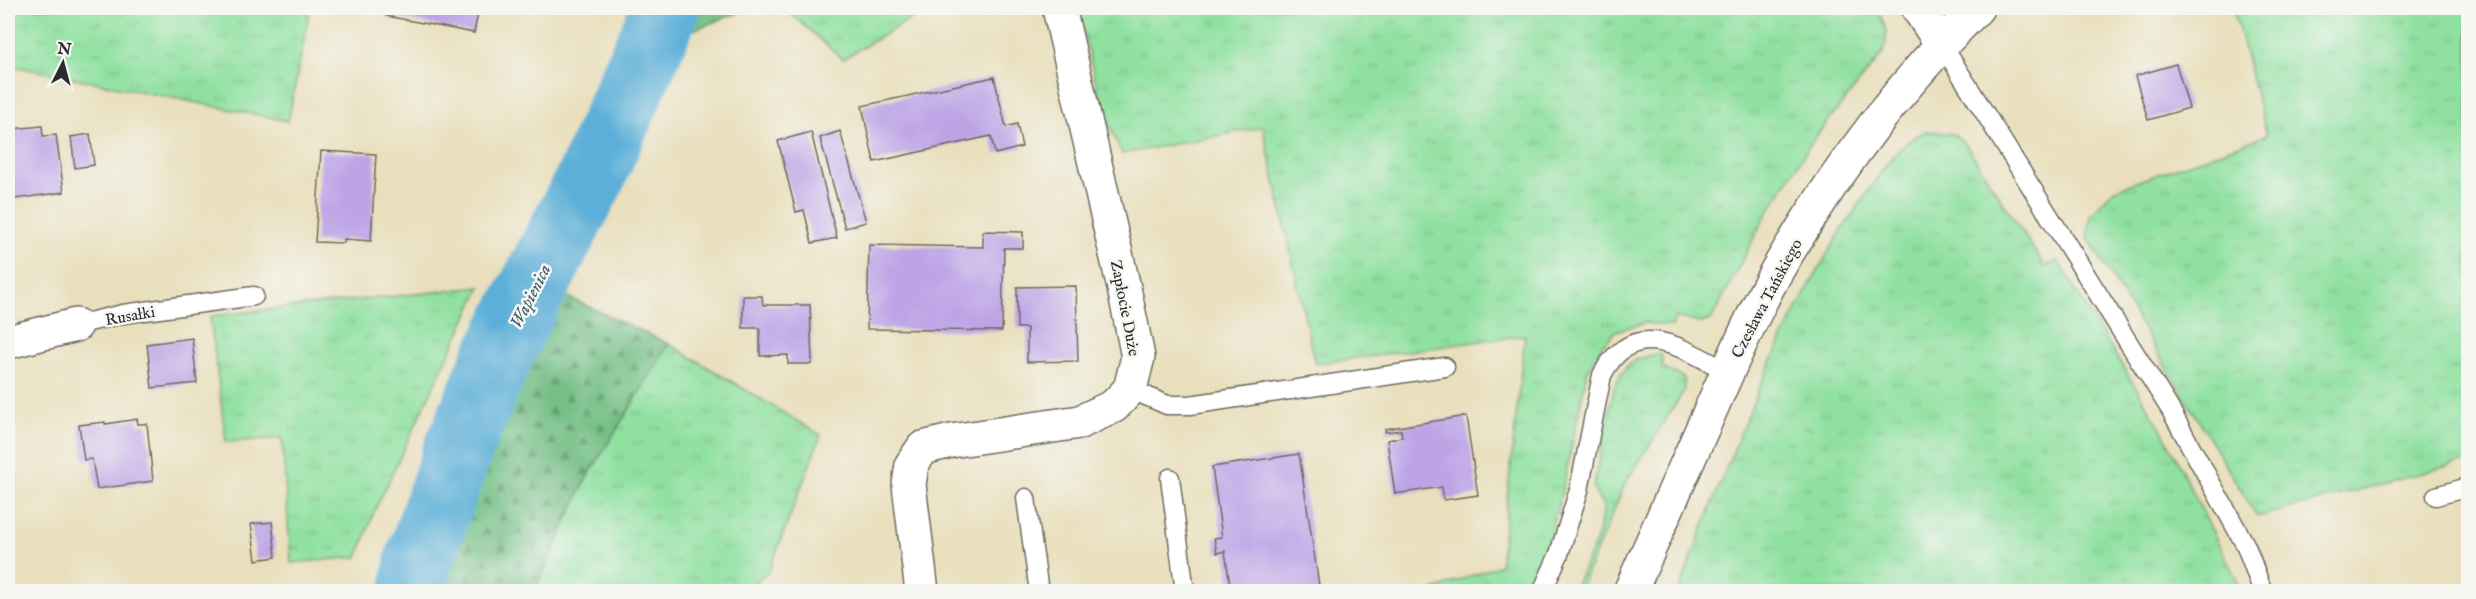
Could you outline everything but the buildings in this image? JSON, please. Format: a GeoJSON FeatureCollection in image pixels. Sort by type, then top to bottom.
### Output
{"type":"FeatureCollection","features":[{"type":"Feature","properties":{"kind":"street","name":"Zapłocie Duże"},"geometry":{"type":"LineString","coordinates":[[1059,8],[1138,357],[1130,390]]}},
{"type":"Feature","properties":{"kind":"street"},"geometry":{"type":"LineString","coordinates":[[1918,8],[1941,44]]}},
{"type":"Feature","properties":{"kind":"street","name":"Czesława Tańskiego"},"geometry":{"type":"LineString","coordinates":[[1630,591],[1728,372],[1774,276],[1816,207],[1885,108],[1941,44],[1977,8]]}},
{"type":"Feature","properties":{"kind":"street","name":"Rusałki"},"geometry":{"type":"LineString","coordinates":[[8,342],[76,325]]}},
{"type":"Feature","properties":{"kind":"street"},"geometry":{"type":"LineString","coordinates":[[921,591],[909,485],[912,464],[923,448],[951,441],[1080,422],[1114,406],[1130,390]]}},
{"type":"Feature","properties":{"kind":"lane"},"geometry":{"type":"LineString","coordinates":[[1941,44],[2170,409],[2246,546],[2263,591]]}},
{"type":"Feature","properties":{"kind":"lane","name":"Rusałki"},"geometry":{"type":"LineString","coordinates":[[76,325],[123,314],[254,296]]}},
{"type":"Feature","properties":{"kind":"lane"},"geometry":{"type":"LineString","coordinates":[[1542,591],[1559,554],[1579,490],[1602,375],[1610,360],[1622,348],[1639,342],[1656,341],[1676,344],[1728,372]]}},
{"type":"Feature","properties":{"kind":"lane"},"geometry":{"type":"LineString","coordinates":[[1130,390],[1167,405],[1190,405],[1445,367]]}},
{"type":"Feature","properties":{"kind":"lane"},"geometry":{"type":"LineString","coordinates":[[1170,478],[1185,591]]}},
{"type":"Feature","properties":{"kind":"lane"},"geometry":{"type":"LineString","coordinates":[[2436,496],[2469,487]]}},
{"type":"Feature","properties":{"kind":"lane"},"geometry":{"type":"LineString","coordinates":[[1026,498],[1039,591]]}},
{"type":"Feature","properties":{"kind":"green space"},"geometry":{"type":"Polygon","coordinates":[[[8,8],[310,8],[288,121],[8,65],[8,8]]]}},
{"type":"Feature","properties":{"kind":"green space"},"geometry":{"type":"Polygon","coordinates":[[[677,8],[751,8],[669,39],[677,8]]]}},
{"type":"Feature","properties":{"kind":"green space"},"geometry":{"type":"Polygon","coordinates":[[[784,8],[929,8],[843,59],[784,8]]]}},
{"type":"Feature","properties":{"kind":"green space"},"geometry":{"type":"Polygon","coordinates":[[[1078,8],[1876,8],[1884,24],[1886,41],[1883,53],[1813,140],[1765,217],[1711,320],[1700,323],[1676,317],[1672,326],[1645,323],[1616,331],[1602,346],[1587,373],[1562,492],[1548,541],[1524,591],[1429,592],[1500,565],[1525,335],[1315,364],[1263,127],[1122,154],[1101,105],[1078,8]]]}},
{"type":"Feature","properties":{"kind":"green space"},"geometry":{"type":"Polygon","coordinates":[[[2233,8],[2468,8],[2468,461],[2257,517],[2088,238],[2090,215],[2114,190],[2267,135],[2233,8]]]}},
{"type":"Feature","properties":{"kind":"green space"},"geometry":{"type":"Polygon","coordinates":[[[1926,131],[1954,134],[1966,145],[2045,267],[2058,261],[2163,432],[2242,591],[1679,591],[1758,390],[1806,292],[1832,245],[1883,170],[1905,144],[1926,131]]]}},
{"type":"Feature","properties":{"kind":"green space"},"geometry":{"type":"Polygon","coordinates":[[[481,287],[374,512],[358,557],[291,563],[282,438],[226,442],[210,316],[481,287]]]}},
{"type":"Feature","properties":{"kind":"green space"},"geometry":{"type":"Polygon","coordinates":[[[557,292],[669,344],[586,479],[534,591],[436,591],[441,556],[466,484],[513,378],[557,292]]]}},
{"type":"Feature","properties":{"kind":"green space"},"geometry":{"type":"Polygon","coordinates":[[[669,344],[821,435],[769,571],[746,591],[534,592],[586,479],[669,344]]]}},
{"type":"Feature","properties":{"kind":"green space"},"geometry":{"type":"Polygon","coordinates":[[[1651,355],[1662,355],[1662,367],[1684,378],[1685,389],[1626,482],[1579,591],[1573,591],[1595,543],[1604,509],[1593,488],[1615,384],[1627,366],[1651,355]]]}},
{"type":"Feature","properties":{"kind":"waterway","name":"Wapienica"},"geometry":{"type":"LineString","coordinates":[[414,592],[419,561],[456,455],[497,358],[591,177],[666,8]]}}]}
